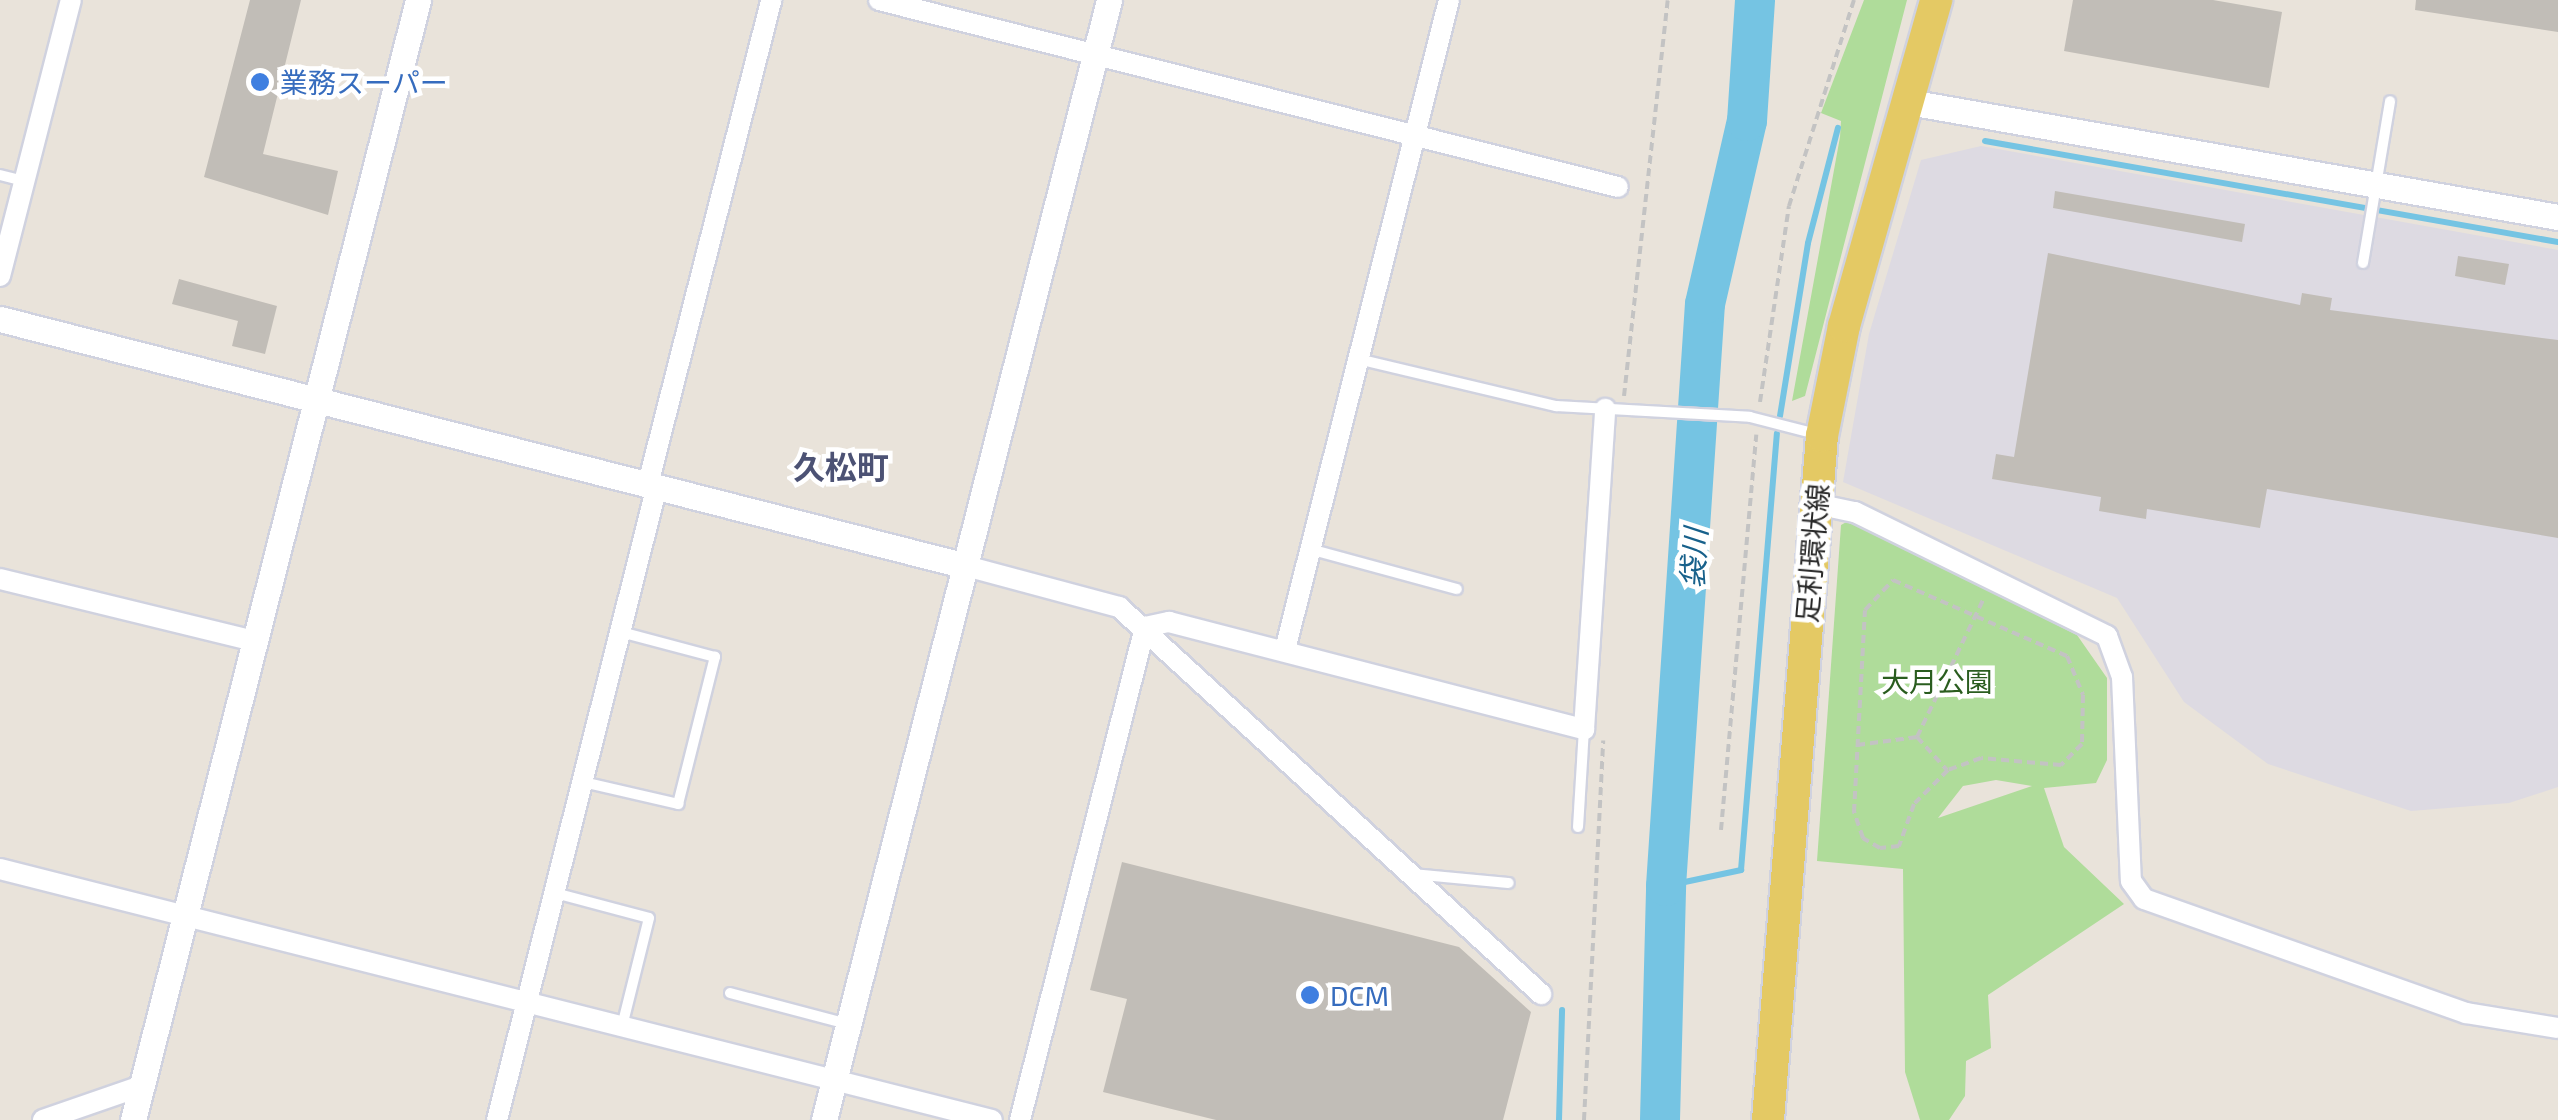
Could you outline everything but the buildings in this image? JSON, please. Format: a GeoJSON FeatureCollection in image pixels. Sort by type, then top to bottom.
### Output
{"type":"FeatureCollection","features":[{"type":"Feature","properties":{"kind":"main road","name":"足利環状線"},"geometry":{"type":"LineString","coordinates":[[1768,1120],[1822,436],[1844,326],[1936,0]]}},
{"type":"Feature","properties":{"kind":"street"},"geometry":{"type":"LineString","coordinates":[[0,276],[72,0]]}},
{"type":"Feature","properties":{"kind":"street"},"geometry":{"type":"LineString","coordinates":[[132,1120],[418,0]]}},
{"type":"Feature","properties":{"kind":"street"},"geometry":{"type":"LineString","coordinates":[[496,1120],[620,632],[772,0]]}},
{"type":"Feature","properties":{"kind":"street"},"geometry":{"type":"LineString","coordinates":[[879,0],[1618,187]]}},
{"type":"Feature","properties":{"kind":"street"},"geometry":{"type":"LineString","coordinates":[[824,1120],[962,564],[1110,0]]}},
{"type":"Feature","properties":{"kind":"street"},"geometry":{"type":"LineString","coordinates":[[1285,650],[1449,0]]}},
{"type":"Feature","properties":{"kind":"street"},"geometry":{"type":"LineString","coordinates":[[1909,102],[2558,217]]}},
{"type":"Feature","properties":{"kind":"street"},"geometry":{"type":"LineString","coordinates":[[0,319],[1100,600],[1145,628],[1542,994]]}},
{"type":"Feature","properties":{"kind":"street"},"geometry":{"type":"LineString","coordinates":[[1145,628],[1169,622],[1594,729],[1605,409]]}},
{"type":"Feature","properties":{"kind":"street"},"geometry":{"type":"LineString","coordinates":[[1816,504],[1855,512],[2107,636],[2122,678],[2131,882],[2144,899],[2466,1013],[2558,1028]]}},
{"type":"Feature","properties":{"kind":"street"},"geometry":{"type":"LineString","coordinates":[[0,579],[254,641]]}},
{"type":"Feature","properties":{"kind":"street"},"geometry":{"type":"LineString","coordinates":[[1020,1120],[1145,628]]}},
{"type":"Feature","properties":{"kind":"street"},"geometry":{"type":"LineString","coordinates":[[0,869],[992,1120]]}},
{"type":"Feature","properties":{"kind":"street"},"geometry":{"type":"LineString","coordinates":[[43,1120],[141,1086]]}},
{"type":"Feature","properties":{"kind":"lane"},"geometry":{"type":"LineString","coordinates":[[2363,263],[2390,101]]}},
{"type":"Feature","properties":{"kind":"lane"},"geometry":{"type":"LineString","coordinates":[[0,175],[24,181]]}},
{"type":"Feature","properties":{"kind":"lane"},"geometry":{"type":"LineString","coordinates":[[1358,358],[1512,398],[1605,409],[1626,403],[1750,417],[1822,436]]}},
{"type":"Feature","properties":{"kind":"lane"},"geometry":{"type":"LineString","coordinates":[[1313,550],[1458,590]]}},
{"type":"Feature","properties":{"kind":"lane"},"geometry":{"type":"LineString","coordinates":[[582,782],[678,804],[683,786],[715,657],[620,632]]}},
{"type":"Feature","properties":{"kind":"lane"},"geometry":{"type":"LineString","coordinates":[[1578,827],[1594,729]]}},
{"type":"Feature","properties":{"kind":"lane"},"geometry":{"type":"LineString","coordinates":[[1412,874],[1509,883]]}},
{"type":"Feature","properties":{"kind":"lane"},"geometry":{"type":"LineString","coordinates":[[555,894],[649,918],[622,1028]]}},
{"type":"Feature","properties":{"kind":"lane"},"geometry":{"type":"LineString","coordinates":[[730,993],[848,1024]]}},
{"type":"Feature","properties":{"kind":"path"},"geometry":{"type":"LineString","coordinates":[[1626,403],[1668,0]]}},
{"type":"Feature","properties":{"kind":"path"},"geometry":{"type":"LineString","coordinates":[[1759,406],[1790,206],[1854,0]]}},
{"type":"Feature","properties":{"kind":"path"},"geometry":{"type":"LineString","coordinates":[[1721,830],[1756,430]]}},
{"type":"Feature","properties":{"kind":"path"},"geometry":{"type":"LineString","coordinates":[[1893,580],[1977,613],[2067,656],[2083,695],[2082,744],[2060,765],[1981,758],[1948,770],[1914,804],[1899,846],[1880,848],[1863,838],[1854,812],[1873,595],[1893,580]]}},
{"type":"Feature","properties":{"kind":"path"},"geometry":{"type":"LineString","coordinates":[[1917,737],[1989,587]]}},
{"type":"Feature","properties":{"kind":"path"},"geometry":{"type":"LineString","coordinates":[[1584,1120],[1594,729]]}},
{"type":"Feature","properties":{"kind":"path"},"geometry":{"type":"LineString","coordinates":[[1857,745],[1917,737]]}},
{"type":"Feature","properties":{"kind":"path"},"geometry":{"type":"LineString","coordinates":[[1917,737],[1948,770]]}},
{"type":"Feature","properties":{"kind":"shaded area"},"geometry":{"type":"Polygon","coordinates":[[[1981,146],[2558,250],[2558,787],[2509,803],[2411,811],[2268,764],[2184,702],[2117,598],[1843,482],[1869,334],[1921,160],[1981,146]]]}},
{"type":"Feature","properties":{"kind":"green space"},"geometry":{"type":"Polygon","coordinates":[[[1864,0],[1907,0],[1805,396],[1792,401],[1840,137],[1841,121],[1821,113],[1864,0]]]}},
{"type":"Feature","properties":{"kind":"green space","name":"大月公園"},"geometry":{"type":"Polygon","coordinates":[[[1850,520],[2077,635],[2107,678],[2107,760],[2096,783],[2044,788],[2064,847],[2124,904],[1988,995],[1991,1048],[1966,1061],[1965,1096],[1949,1120],[1920,1120],[1905,1072],[1903,869],[1817,861],[1841,525],[1850,520]],[[1996,780],[1963,786],[1938,818],[2032,786],[1996,780]]]}},
{"type":"Feature","properties":{"kind":"waterway","name":"袋川"},"geometry":{"type":"LineString","coordinates":[[1660,1120],[1666,886],[1705,304],[1747,121],[1755,0]]}},
{"type":"Feature","properties":{"kind":"waterway"},"geometry":{"type":"LineString","coordinates":[[1780,416],[1808,243],[1838,128]]}},
{"type":"Feature","properties":{"kind":"waterway"},"geometry":{"type":"LineString","coordinates":[[1985,141],[2558,242]]}},
{"type":"Feature","properties":{"kind":"waterway"},"geometry":{"type":"LineString","coordinates":[[1666,886],[1741,870],[1777,433]]}},
{"type":"Feature","properties":{"kind":"waterway"},"geometry":{"type":"LineString","coordinates":[[1559,1120],[1562,1010]]}},
{"type":"Feature","properties":{"kind":"place","name":"業務スーパー"},"geometry":{"type":"Point","coordinates":[260,82]}},
{"type":"Feature","properties":{"kind":"place","name":"DCM"},"geometry":{"type":"Point","coordinates":[1310,995]}},
{"type":"Feature","properties":{"kind":"district","name":"久松町"},"geometry":{"type":"Point","coordinates":[841,466]}}]}
